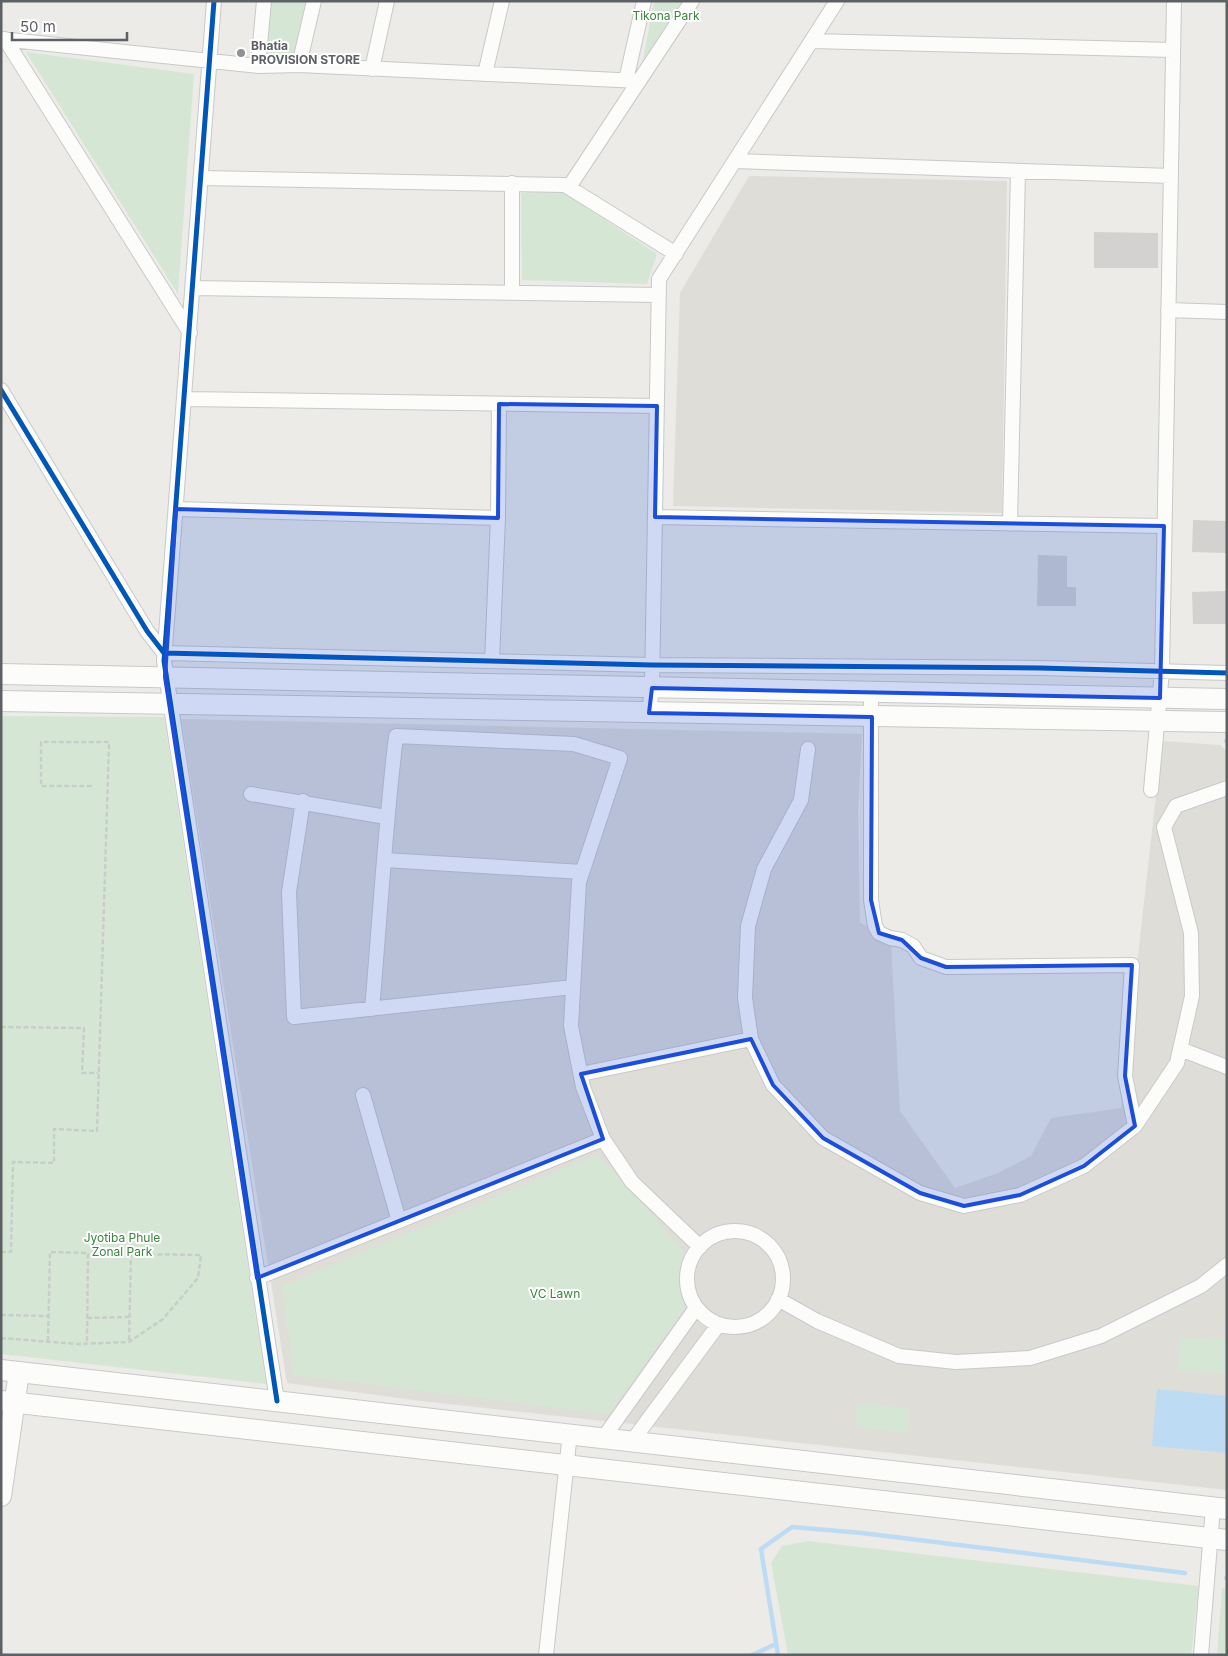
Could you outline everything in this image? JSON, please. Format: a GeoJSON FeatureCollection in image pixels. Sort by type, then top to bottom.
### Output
{"type":"FeatureCollection","features":[{"type":"Feature","properties":{"kind":"street"},"geometry":{"type":"LineString","coordinates":[[214,1],[208,61],[185,399],[164,653],[165,677],[277,1401]]}},
{"type":"Feature","properties":{"kind":"street"},"geometry":{"type":"LineString","coordinates":[[258,66],[264,1]]}},
{"type":"Feature","properties":{"kind":"street"},"geometry":{"type":"LineString","coordinates":[[299,65],[314,1]]}},
{"type":"Feature","properties":{"kind":"street"},"geometry":{"type":"LineString","coordinates":[[372,69],[388,1]]}},
{"type":"Feature","properties":{"kind":"street"},"geometry":{"type":"LineString","coordinates":[[484,74],[502,1]]}},
{"type":"Feature","properties":{"kind":"street"},"geometry":{"type":"LineString","coordinates":[[633,80],[644,1]]}},
{"type":"Feature","properties":{"kind":"street"},"geometry":{"type":"LineString","coordinates":[[569,187],[633,80],[692,1]]}},
{"type":"Feature","properties":{"kind":"street"},"geometry":{"type":"LineString","coordinates":[[649,713],[652,688],[660,279],[837,1]]}},
{"type":"Feature","properties":{"kind":"street"},"geometry":{"type":"LineString","coordinates":[[1151,790],[1159,721],[1162,671],[1174,1]]}},
{"type":"Feature","properties":{"kind":"street"},"geometry":{"type":"LineString","coordinates":[[3,39],[258,66],[299,65],[633,80]]}},
{"type":"Feature","properties":{"kind":"street"},"geometry":{"type":"LineString","coordinates":[[3,39],[190,333]]}},
{"type":"Feature","properties":{"kind":"street"},"geometry":{"type":"LineString","coordinates":[[812,41],[1173,50]]}},
{"type":"Feature","properties":{"kind":"street"},"geometry":{"type":"LineString","coordinates":[[735,162],[1171,176]]}},
{"type":"Feature","properties":{"kind":"street"},"geometry":{"type":"LineString","coordinates":[[1010,524],[1018,171]]}},
{"type":"Feature","properties":{"kind":"street"},"geometry":{"type":"LineString","coordinates":[[201,178],[565,184],[676,254]]}},
{"type":"Feature","properties":{"kind":"street"},"geometry":{"type":"LineString","coordinates":[[512,184],[512,293]]}},
{"type":"Feature","properties":{"kind":"street"},"geometry":{"type":"LineString","coordinates":[[193,288],[659,295]]}},
{"type":"Feature","properties":{"kind":"street"},"geometry":{"type":"LineString","coordinates":[[1168,310],[1227,312]]}},
{"type":"Feature","properties":{"kind":"street"},"geometry":{"type":"LineString","coordinates":[[1,390],[147,631],[164,653]]}},
{"type":"Feature","properties":{"kind":"street"},"geometry":{"type":"LineString","coordinates":[[185,399],[657,406]]}},
{"type":"Feature","properties":{"kind":"street"},"geometry":{"type":"LineString","coordinates":[[492,661],[498,518],[499,404]]}},
{"type":"Feature","properties":{"kind":"street"},"geometry":{"type":"LineString","coordinates":[[176,509],[498,518]]}},
{"type":"Feature","properties":{"kind":"street"},"geometry":{"type":"LineString","coordinates":[[655,517],[1164,526]]}},
{"type":"Feature","properties":{"kind":"street"},"geometry":{"type":"LineString","coordinates":[[164,653],[652,665],[1227,673]]}},
{"type":"Feature","properties":{"kind":"street"},"geometry":{"type":"LineString","coordinates":[[1,674],[1227,700]]}},
{"type":"Feature","properties":{"kind":"street"},"geometry":{"type":"LineString","coordinates":[[871,693],[872,900],[875,926],[880,933],[890,938],[902,940],[913,946],[921,958],[946,967],[1132,965],[1125,1076],[1135,1126]]}},
{"type":"Feature","properties":{"kind":"street"},"geometry":{"type":"LineString","coordinates":[[1,701],[1227,722]]}},
{"type":"Feature","properties":{"kind":"street"},"geometry":{"type":"LineString","coordinates":[[372,1009],[385,860],[386,817],[396,736],[574,744],[620,758],[579,882],[571,1026],[583,1087],[602,1139],[632,1182],[700,1247]]}},
{"type":"Feature","properties":{"kind":"street"},"geometry":{"type":"LineString","coordinates":[[808,749],[801,800],[764,869],[748,926],[745,998],[751,1038],[773,1085],[823,1138],[920,1194],[964,1206],[1020,1194],[1084,1166],[1135,1126],[1177,1063],[1192,996],[1191,933],[1164,827],[1176,806],[1227,788]]}},
{"type":"Feature","properties":{"kind":"street"},"geometry":{"type":"LineString","coordinates":[[251,794],[303,801],[386,817]]}},
{"type":"Feature","properties":{"kind":"street"},"geometry":{"type":"LineString","coordinates":[[303,801],[289,892],[294,1017],[573,987]]}},
{"type":"Feature","properties":{"kind":"street"},"geometry":{"type":"LineString","coordinates":[[385,860],[582,872]]}},
{"type":"Feature","properties":{"kind":"street"},"geometry":{"type":"LineString","coordinates":[[580,1074],[751,1038]]}},
{"type":"Feature","properties":{"kind":"street"},"geometry":{"type":"LineString","coordinates":[[1180,1049],[1227,1067]]}},
{"type":"Feature","properties":{"kind":"street"},"geometry":{"type":"LineString","coordinates":[[362,1095],[399,1221]]}},
{"type":"Feature","properties":{"kind":"street"},"geometry":{"type":"LineString","coordinates":[[257,1278],[602,1139]]}},
{"type":"Feature","properties":{"kind":"street"},"geometry":{"type":"LineString","coordinates":[[742,1232],[762,1239],[773,1250],[781,1268],[782,1286],[778,1299],[764,1318],[747,1326],[728,1327],[710,1320],[696,1308],[688,1288],[687,1272],[695,1252],[700,1247],[706,1240],[722,1233],[742,1232]]}},
{"type":"Feature","properties":{"kind":"street"},"geometry":{"type":"LineString","coordinates":[[778,1299],[817,1321],[899,1356],[956,1362],[1030,1358],[1101,1336],[1201,1286],[1227,1265]]}},
{"type":"Feature","properties":{"kind":"street"},"geometry":{"type":"LineString","coordinates":[[604,1437],[696,1308]]}},
{"type":"Feature","properties":{"kind":"street"},"geometry":{"type":"LineString","coordinates":[[633,1440],[719,1324]]}},
{"type":"Feature","properties":{"kind":"street"},"geometry":{"type":"LineString","coordinates":[[1,1496],[10,1371],[633,1440],[1220,1508],[1218,1539],[1201,1655]]}},
{"type":"Feature","properties":{"kind":"street"},"geometry":{"type":"LineString","coordinates":[[246,1429],[254,1399]]}},
{"type":"Feature","properties":{"kind":"street"},"geometry":{"type":"LineString","coordinates":[[8,1401],[1218,1539]]}},
{"type":"Feature","properties":{"kind":"street"},"geometry":{"type":"LineString","coordinates":[[546,1655],[570,1433]]}},
{"type":"Feature","properties":{"kind":"path"},"geometry":{"type":"LineString","coordinates":[[1,1252],[11,1252],[13,1162],[54,1163],[54,1129],[97,1131],[109,742],[41,742],[41,786],[92,786]]}},
{"type":"Feature","properties":{"kind":"path"},"geometry":{"type":"LineString","coordinates":[[1,1027],[84,1028],[82,1073],[98,1073]]}},
{"type":"Feature","properties":{"kind":"path"},"geometry":{"type":"LineString","coordinates":[[48,1342],[50,1252],[88,1253],[87,1344]]}},
{"type":"Feature","properties":{"kind":"path"},"geometry":{"type":"LineString","coordinates":[[1,1338],[87,1344],[129,1342],[163,1320],[198,1278],[201,1255],[131,1254],[129,1342]]}},
{"type":"Feature","properties":{"kind":"path"},"geometry":{"type":"LineString","coordinates":[[1,1315],[49,1316]]}},
{"type":"Feature","properties":{"kind":"path"},"geometry":{"type":"LineString","coordinates":[[87,1318],[129,1317]]}},
{"type":"Feature","properties":{"kind":"highlighted area"},"geometry":{"type":"Polygon","coordinates":[[[499,404],[657,406],[655,517],[1164,526],[1160,698],[652,688],[649,713],[872,717],[871,900],[879,933],[902,940],[921,958],[946,967],[1132,965],[1125,1076],[1135,1126],[1084,1166],[1020,1195],[964,1206],[920,1193],[823,1138],[773,1085],[751,1039],[581,1074],[603,1139],[257,1278],[165,677],[176,509],[498,518],[499,404]]]}},
{"type":"Feature","properties":{"kind":"shaded area"},"geometry":{"type":"Polygon","coordinates":[[[749,176],[1007,181],[1002,513],[673,506],[680,293],[749,176]]]}},
{"type":"Feature","properties":{"kind":"shaded area"},"geometry":{"type":"Polygon","coordinates":[[[181,719],[862,734],[858,813],[860,922],[891,942],[900,1111],[955,1188],[998,1173],[1031,1156],[1051,1118],[1121,1108],[1162,741],[1220,745],[1227,751],[1227,1490],[421,1401],[287,1383],[181,719]]]}},
{"type":"Feature","properties":{"kind":"green space"},"geometry":{"type":"Polygon","coordinates":[[[268,1],[314,1],[299,65],[265,59],[268,1]]]}},
{"type":"Feature","properties":{"kind":"green space","name":"Tikona Park"},"geometry":{"type":"Polygon","coordinates":[[[654,1],[692,1],[639,81],[654,1]]]}},
{"type":"Feature","properties":{"kind":"green space"},"geometry":{"type":"Polygon","coordinates":[[[26,52],[194,74],[178,294],[26,52]]]}},
{"type":"Feature","properties":{"kind":"green space"},"geometry":{"type":"Polygon","coordinates":[[[561,191],[657,254],[647,284],[522,280],[521,193],[561,191]]]}},
{"type":"Feature","properties":{"kind":"green space","name":"Jyotiba Phule Zonal Park"},"geometry":{"type":"Polygon","coordinates":[[[1,716],[164,717],[266,1384],[1,1354],[1,716]]]}},
{"type":"Feature","properties":{"kind":"green space","name":"VC Lawn"},"geometry":{"type":"Polygon","coordinates":[[[598,1154],[684,1252],[678,1285],[685,1308],[608,1414],[294,1375],[282,1286],[598,1154]]]}},
{"type":"Feature","properties":{"kind":"green space"},"geometry":{"type":"Polygon","coordinates":[[[1180,1337],[1227,1340],[1227,1374],[1178,1371],[1180,1337]]]}},
{"type":"Feature","properties":{"kind":"green space"},"geometry":{"type":"Polygon","coordinates":[[[857,1403],[910,1409],[908,1433],[855,1427],[857,1403]]]}},
{"type":"Feature","properties":{"kind":"green space"},"geometry":{"type":"Polygon","coordinates":[[[808,1541],[1199,1586],[1191,1655],[788,1655],[771,1563],[782,1546],[808,1541]]]}},
{"type":"Feature","properties":{"kind":"green space"},"geometry":{"type":"Polygon","coordinates":[[[1222,1588],[1227,1589],[1227,1655],[1217,1655],[1222,1588]]]}},
{"type":"Feature","properties":{"kind":"water"},"geometry":{"type":"Polygon","coordinates":[[[1157,1389],[1227,1396],[1227,1453],[1152,1446],[1157,1389]]]}},
{"type":"Feature","properties":{"kind":"building"},"geometry":{"type":"Polygon","coordinates":[[[1094,232],[1158,233],[1158,268],[1094,268],[1094,232]]]}},
{"type":"Feature","properties":{"kind":"building"},"geometry":{"type":"Polygon","coordinates":[[[1193,520],[1227,521],[1227,553],[1192,552],[1193,520]]]}},
{"type":"Feature","properties":{"kind":"building"},"geometry":{"type":"Polygon","coordinates":[[[1038,555],[1067,556],[1067,587],[1076,587],[1076,606],[1037,606],[1038,555]]]}},
{"type":"Feature","properties":{"kind":"building"},"geometry":{"type":"Polygon","coordinates":[[[1227,591],[1227,624],[1193,624],[1192,592],[1227,591]]]}},
{"type":"Feature","properties":{"kind":"waterway"},"geometry":{"type":"LineString","coordinates":[[778,1655],[761,1549],[792,1527],[862,1533],[1185,1573]]}},
{"type":"Feature","properties":{"kind":"waterway"},"geometry":{"type":"LineString","coordinates":[[752,1655],[776,1644]]}},
{"type":"Feature","properties":{"kind":"cycle path"},"geometry":{"type":"LineString","coordinates":[[214,1],[164,661],[277,1401]]}},
{"type":"Feature","properties":{"kind":"cycle path"},"geometry":{"type":"LineString","coordinates":[[1,390],[147,631],[164,653],[652,665],[1040,668],[1227,673]]}},
{"type":"Feature","properties":{"kind":"place","name":"Bhatia PROVISION STORE"},"geometry":{"type":"Point","coordinates":[241,53]}}]}
